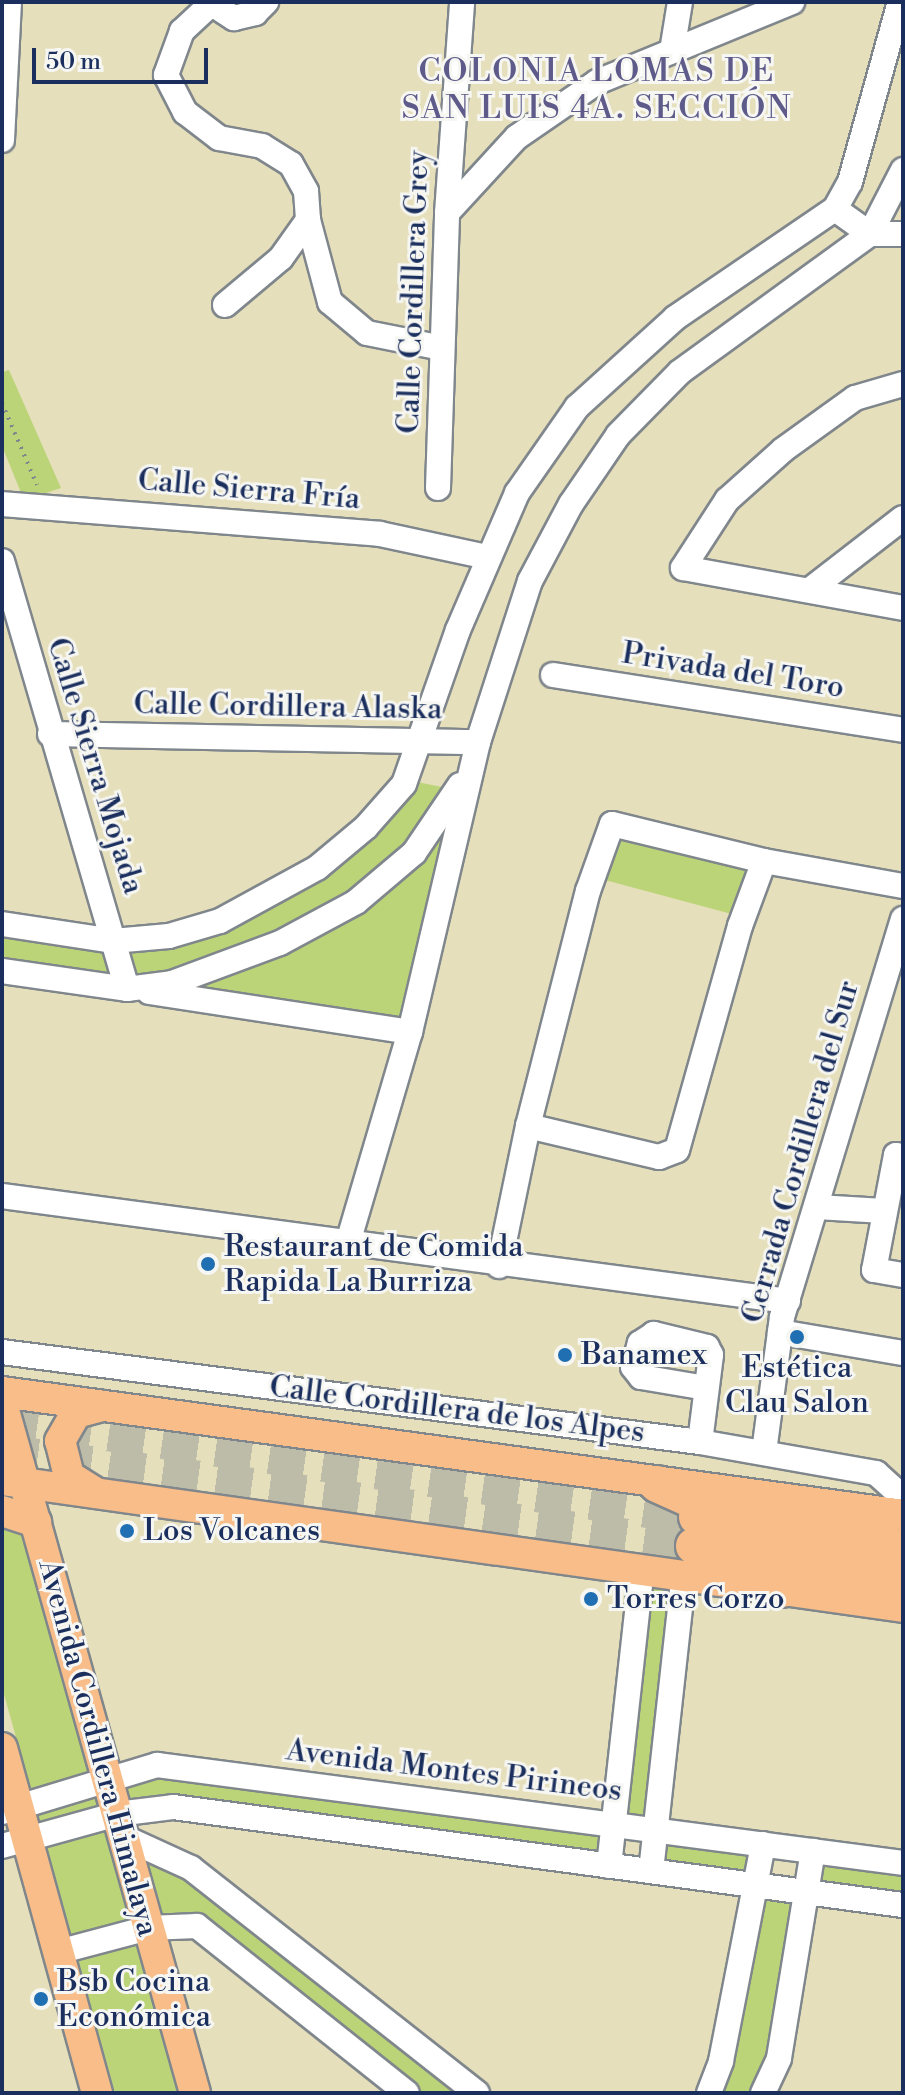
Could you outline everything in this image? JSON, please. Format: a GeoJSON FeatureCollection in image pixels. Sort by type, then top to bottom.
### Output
{"type":"FeatureCollection","features":[{"type":"Feature","properties":{"kind":"highway"},"geometry":{"type":"LineString","coordinates":[[657,1484],[772,1551],[903,1576]]}},
{"type":"Feature","properties":{"kind":"highway"},"geometry":{"type":"LineString","coordinates":[[692,1546],[772,1551],[903,1548]]}},
{"type":"Feature","properties":{"kind":"main road","name":"Calle Cordillera de los Alpes"},"geometry":{"type":"LineString","coordinates":[[2,1392],[657,1484],[903,1515]]}},
{"type":"Feature","properties":{"kind":"main road","name":"Avenida Cordillera Himalaya"},"geometry":{"type":"LineString","coordinates":[[2,1403],[14,1482],[36,1522],[195,2093]]}},
{"type":"Feature","properties":{"kind":"main road"},"geometry":{"type":"LineString","coordinates":[[104,1495],[69,1476],[59,1451],[68,1421],[84,1408],[105,1406]]}},
{"type":"Feature","properties":{"kind":"main road"},"geometry":{"type":"LineString","coordinates":[[14,1482],[642,1568],[692,1546]]}},
{"type":"Feature","properties":{"kind":"main road"},"geometry":{"type":"LineString","coordinates":[[2,1511],[36,1522]]}},
{"type":"Feature","properties":{"kind":"main road"},"geometry":{"type":"LineString","coordinates":[[772,1551],[903,1607]]}},
{"type":"Feature","properties":{"kind":"main road"},"geometry":{"type":"LineString","coordinates":[[2,1748],[15,1843],[58,1952],[97,2093]]}},
{"type":"Feature","properties":{"kind":"street"},"geometry":{"type":"LineString","coordinates":[[2,140],[9,2]]}},
{"type":"Feature","properties":{"kind":"street"},"geometry":{"type":"LineString","coordinates":[[266,2],[255,13],[234,18],[210,3],[182,31],[166,75],[185,112],[219,138],[262,146],[291,164],[306,191],[308,220],[330,302],[367,333],[442,348]]}},
{"type":"Feature","properties":{"kind":"street","name":"Calle Cordillera Grey"},"geometry":{"type":"LineString","coordinates":[[438,488],[447,213],[462,2]]}},
{"type":"Feature","properties":{"kind":"street"},"geometry":{"type":"LineString","coordinates":[[672,51],[680,2]]}},
{"type":"Feature","properties":{"kind":"street"},"geometry":{"type":"LineString","coordinates":[[447,213],[517,137],[597,82],[792,2]]}},
{"type":"Feature","properties":{"kind":"street"},"geometry":{"type":"LineString","coordinates":[[2,924],[113,941],[169,936],[220,921],[317,868],[366,827],[404,784],[487,557],[517,493],[577,407],[675,318],[835,209],[850,182],[900,2]]}},
{"type":"Feature","properties":{"kind":"street"},"geometry":{"type":"LineString","coordinates":[[349,1239],[410,1032],[478,742],[530,581],[571,504],[618,435],[680,372],[870,234],[903,170]]}},
{"type":"Feature","properties":{"kind":"street"},"geometry":{"type":"LineString","coordinates":[[835,209],[870,234],[903,234]]}},
{"type":"Feature","properties":{"kind":"street"},"geometry":{"type":"LineString","coordinates":[[225,305],[281,258],[308,220]]}},
{"type":"Feature","properties":{"kind":"street"},"geometry":{"type":"LineString","coordinates":[[903,384],[855,398],[783,450],[727,500],[683,568],[903,608]]}},
{"type":"Feature","properties":{"kind":"street","name":"Calle Sierra Fría"},"geometry":{"type":"LineString","coordinates":[[2,504],[380,534],[487,557]]}},
{"type":"Feature","properties":{"kind":"street"},"geometry":{"type":"LineString","coordinates":[[811,589],[903,518]]}},
{"type":"Feature","properties":{"kind":"street","name":"Calle Sierra Mojada"},"geometry":{"type":"LineString","coordinates":[[2,561],[50,734],[127,989]]}},
{"type":"Feature","properties":{"kind":"street","name":"Privada del Toro"},"geometry":{"type":"LineString","coordinates":[[553,675],[903,730]]}},
{"type":"Feature","properties":{"kind":"street","name":"Calle Cordillera Alaska"},"geometry":{"type":"LineString","coordinates":[[50,734],[478,742]]}},
{"type":"Feature","properties":{"kind":"street"},"geometry":{"type":"LineString","coordinates":[[127,989],[172,983],[280,943],[356,902],[414,853],[457,792],[478,742]]}},
{"type":"Feature","properties":{"kind":"street"},"geometry":{"type":"LineString","coordinates":[[499,1266],[528,1126],[588,891],[612,824],[764,861],[903,886]]}},
{"type":"Feature","properties":{"kind":"street"},"geometry":{"type":"LineString","coordinates":[[528,1126],[659,1157],[677,1150],[740,926],[764,861]]}},
{"type":"Feature","properties":{"kind":"street","name":"Cerrada Cordillera del Sur"},"geometry":{"type":"LineString","coordinates":[[764,1452],[780,1332],[788,1301],[903,919]]}},
{"type":"Feature","properties":{"kind":"street"},"geometry":{"type":"LineString","coordinates":[[2,971],[410,1032]]}},
{"type":"Feature","properties":{"kind":"street"},"geometry":{"type":"LineString","coordinates":[[903,1156],[896,1155],[874,1270],[903,1275]]}},
{"type":"Feature","properties":{"kind":"street"},"geometry":{"type":"LineString","coordinates":[[2,1196],[349,1239],[499,1266],[788,1301]]}},
{"type":"Feature","properties":{"kind":"street"},"geometry":{"type":"LineString","coordinates":[[817,1207],[884,1211]]}},
{"type":"Feature","properties":{"kind":"street"},"geometry":{"type":"LineString","coordinates":[[780,1332],[903,1353]]}},
{"type":"Feature","properties":{"kind":"street"},"geometry":{"type":"LineString","coordinates":[[2,1384],[9,1353]]}},
{"type":"Feature","properties":{"kind":"street","name":"Calle Cordillera de los Alpes"},"geometry":{"type":"LineString","coordinates":[[9,1353],[764,1452],[876,1473],[903,1497]]}},
{"type":"Feature","properties":{"kind":"street"},"geometry":{"type":"LineString","coordinates":[[700,1442],[706,1388]]}},
{"type":"Feature","properties":{"kind":"street"},"geometry":{"type":"LineString","coordinates":[[651,1871],[692,1546]]}},
{"type":"Feature","properties":{"kind":"street"},"geometry":{"type":"LineString","coordinates":[[609,1866],[642,1568]]}},
{"type":"Feature","properties":{"kind":"street","name":"Avenida Montes Pirineos"},"geometry":{"type":"LineString","coordinates":[[10,1810],[157,1765],[903,1863]]}},
{"type":"Feature","properties":{"kind":"street"},"geometry":{"type":"LineString","coordinates":[[15,1843],[120,1825],[173,1807],[903,1905]]}},
{"type":"Feature","properties":{"kind":"street"},"geometry":{"type":"LineString","coordinates":[[120,1825],[191,1868],[477,2093]]}},
{"type":"Feature","properties":{"kind":"street"},"geometry":{"type":"LineString","coordinates":[[709,2093],[721,2061],[763,1844]]}},
{"type":"Feature","properties":{"kind":"street"},"geometry":{"type":"LineString","coordinates":[[763,2093],[779,2058],[813,1851]]}},
{"type":"Feature","properties":{"kind":"street"},"geometry":{"type":"LineString","coordinates":[[58,1952],[148,1928],[197,1926],[407,2093]]}},
{"type":"Feature","properties":{"kind":"path"},"geometry":{"type":"LineString","coordinates":[[2,403],[46,506]]}},
{"type":"Feature","properties":{"kind":"green space"},"geometry":{"type":"Polygon","coordinates":[[[9,370],[61,488],[24,500],[2,446],[2,372],[9,370]]]}},
{"type":"Feature","properties":{"kind":"green space"},"geometry":{"type":"Polygon","coordinates":[[[417,782],[462,791],[404,1026],[2,961],[2,930],[123,948],[321,877],[371,840],[417,782]]]}},
{"type":"Feature","properties":{"kind":"green space"},"geometry":{"type":"Polygon","coordinates":[[[619,831],[749,866],[736,915],[606,880],[619,831]]]}},
{"type":"Feature","properties":{"kind":"green space"},"geometry":{"type":"Polygon","coordinates":[[[2,1524],[31,1533],[188,2093],[115,2093],[2,1687],[2,1524]]]}},
{"type":"Feature","properties":{"kind":"green space"},"geometry":{"type":"Polygon","coordinates":[[[642,1568],[684,1574],[656,1829],[614,1823],[609,1866],[174,1807],[117,1814],[107,1780],[157,1765],[613,1823],[642,1568]]]}},
{"type":"Feature","properties":{"kind":"green space"},"geometry":{"type":"Polygon","coordinates":[[[656,1829],[763,1844],[755,1885],[806,1892],[813,1851],[903,1863],[903,1905],[806,1893],[763,2093],[709,2093],[755,1886],[651,1871],[656,1829]]]}},
{"type":"Feature","properties":{"kind":"green space"},"geometry":{"type":"Polygon","coordinates":[[[123,1837],[191,1868],[477,2093],[407,2093],[197,1926],[148,1928],[123,1837]]]}},
{"type":"Feature","properties":{"kind":"tunnel"},"geometry":{"type":"LineString","coordinates":[[2,1418],[697,1517]]}},
{"type":"Feature","properties":{"kind":"tunnel"},"geometry":{"type":"LineString","coordinates":[[2,1452],[694,1546]]}},
{"type":"Feature","properties":{"kind":"place","name":"Restaurant de Comida Rapida La Burriza"},"geometry":{"type":"Point","coordinates":[208,1264]}},
{"type":"Feature","properties":{"kind":"place","name":"Estética Clau Salon"},"geometry":{"type":"Point","coordinates":[797,1337]}},
{"type":"Feature","properties":{"kind":"place","name":"Banamex"},"geometry":{"type":"Point","coordinates":[565,1355]}},
{"type":"Feature","properties":{"kind":"place","name":"Los Volcanes"},"geometry":{"type":"Point","coordinates":[127,1531]}},
{"type":"Feature","properties":{"kind":"place","name":"Torres Corzo"},"geometry":{"type":"Point","coordinates":[591,1599]}},
{"type":"Feature","properties":{"kind":"place","name":"Bsb Cocina Económica"},"geometry":{"type":"Point","coordinates":[41,1999]}},
{"type":"Feature","properties":{"kind":"district","name":"COLONIA LOMAS DE SAN LUIS 4A. SECCIÓN"},"geometry":{"type":"Point","coordinates":[597,90]}}]}
